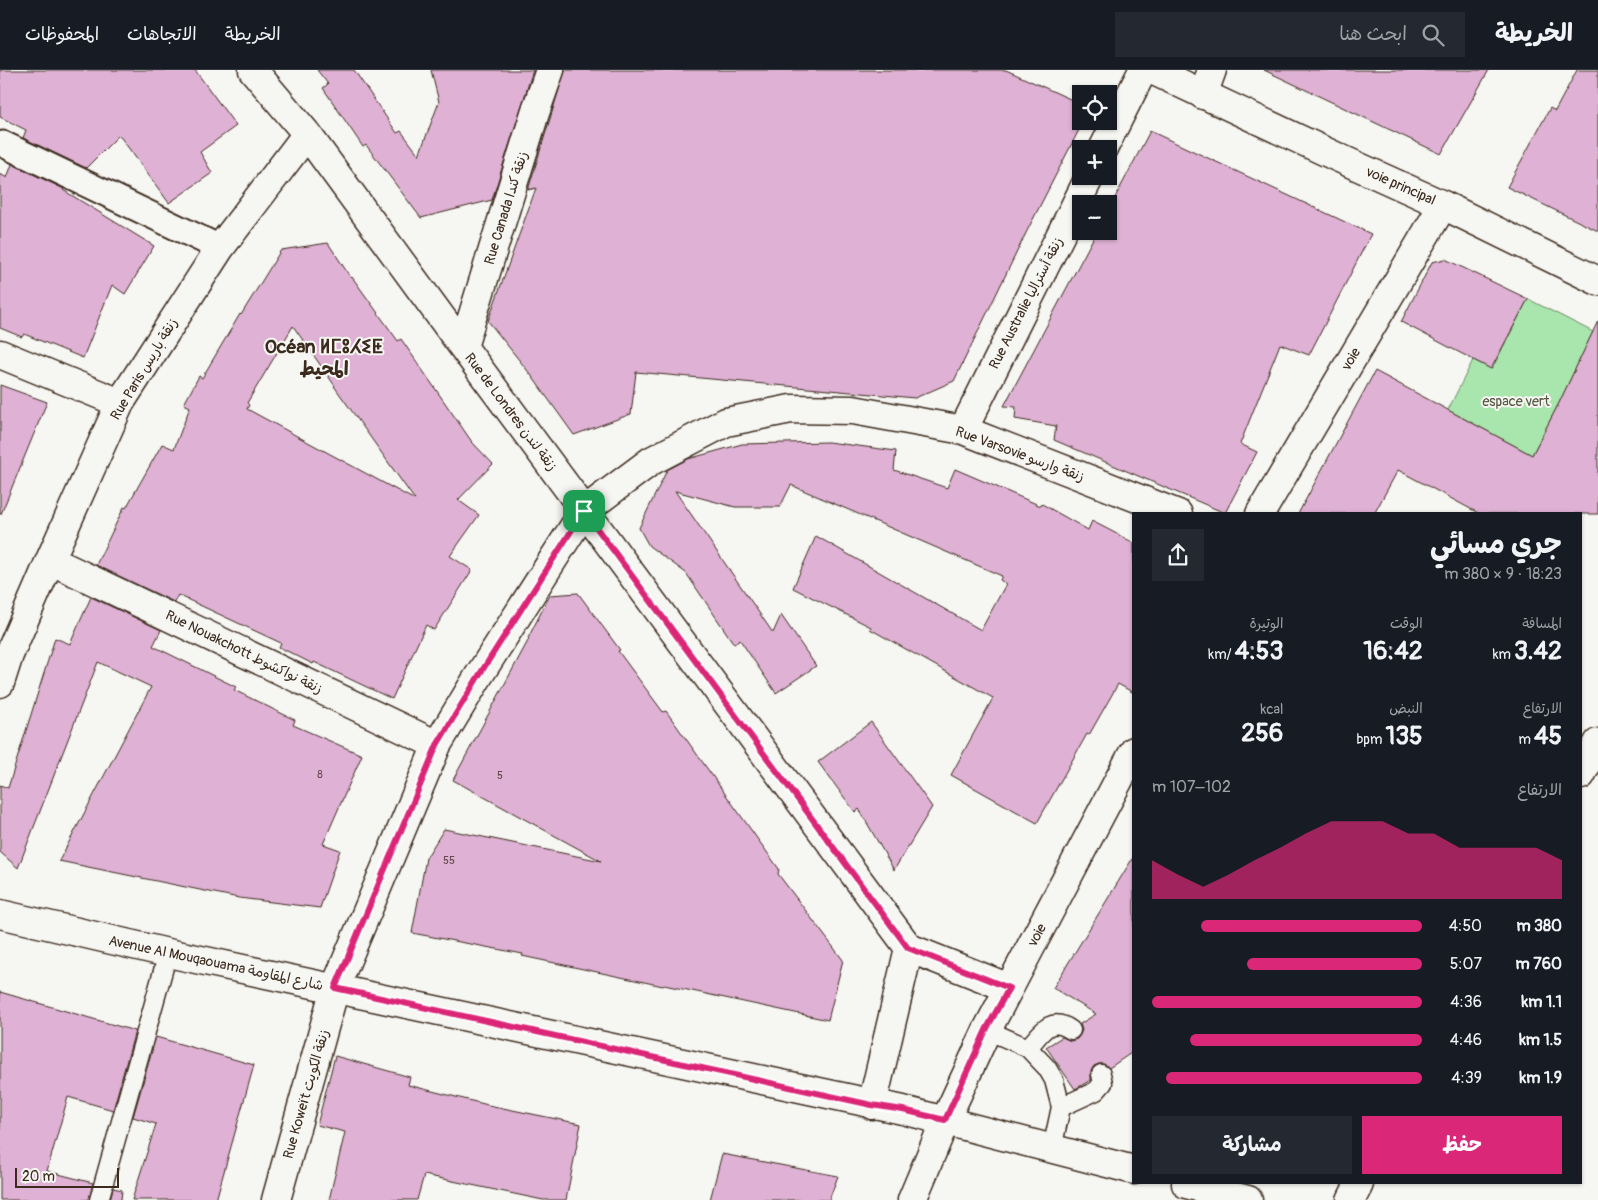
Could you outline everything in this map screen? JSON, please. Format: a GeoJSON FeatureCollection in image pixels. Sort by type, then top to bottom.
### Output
{"type":"FeatureCollection","features":[{"type":"Feature","properties":{"kind":"street","name":"Rue de Londres زنقة لندن"},"geometry":{"type":"LineString","coordinates":[[253,70],[307,134],[908,948]]}},
{"type":"Feature","properties":{"kind":"street","name":"Rue Canada زنقة كندا"},"geometry":{"type":"LineString","coordinates":[[463,347],[535,112],[550,70]]}},
{"type":"Feature","properties":{"kind":"street"},"geometry":{"type":"LineString","coordinates":[[1108,140],[1143,70]]}},
{"type":"Feature","properties":{"kind":"street","name":"voie principal"},"geometry":{"type":"LineString","coordinates":[[1152,70],[1442,204],[1598,280]]}},
{"type":"Feature","properties":{"kind":"street"},"geometry":{"type":"LineString","coordinates":[[1203,95],[1212,70]]}},
{"type":"Feature","properties":{"kind":"street","name":"Rue Paris زنقة باريس"},"geometry":{"type":"LineString","coordinates":[[0,683],[5,654],[50,560],[120,403],[220,248],[307,134]]}},
{"type":"Feature","properties":{"kind":"street"},"geometry":{"type":"LineString","coordinates":[[3,144],[220,248]]}},
{"type":"Feature","properties":{"kind":"street","name":"Rue Australie زنقة أستراليا"},"geometry":{"type":"LineString","coordinates":[[963,430],[1086,185]]}},
{"type":"Feature","properties":{"kind":"street","name":"voie"},"geometry":{"type":"LineString","coordinates":[[1261,512],[1442,204]]}},
{"type":"Feature","properties":{"kind":"street"},"geometry":{"type":"LineString","coordinates":[[0,354],[120,403]]}},
{"type":"Feature","properties":{"kind":"street","name":"Rue Varsovie زنقة وارسو"},"geometry":{"type":"LineString","coordinates":[[584,511],[651,460],[726,422],[791,409],[853,410],[963,430],[1173,512]]}},
{"type":"Feature","properties":{"kind":"street","name":"Rue Koweït زنقة الكويت"},"geometry":{"type":"LineString","coordinates":[[276,1200],[335,988],[437,745],[584,511]]}},
{"type":"Feature","properties":{"kind":"street","name":"Rue Nouakchott زنقة نواكشوط"},"geometry":{"type":"LineString","coordinates":[[50,560],[437,745]]}},
{"type":"Feature","properties":{"kind":"street"},"geometry":{"type":"LineString","coordinates":[[1582,773],[1593,746]]}},
{"type":"Feature","properties":{"kind":"street","name":"voie"},"geometry":{"type":"LineString","coordinates":[[912,1200],[945,1120],[986,1030],[1132,755]]}},
{"type":"Feature","properties":{"kind":"street","name":"Avenue Al Mouqaouama شارع المقاومة"},"geometry":{"type":"LineString","coordinates":[[0,914],[168,953],[872,1105],[903,1110],[1132,1169]]}},
{"type":"Feature","properties":{"kind":"street"},"geometry":{"type":"LineString","coordinates":[[872,1105],[908,948],[1009,988]]}},
{"type":"Feature","properties":{"kind":"street"},"geometry":{"type":"LineString","coordinates":[[1186,1184],[1238,1199]]}},
{"type":"Feature","properties":{"kind":"street"},"geometry":{"type":"LineString","coordinates":[[1351,1200],[1359,1184]]}},
{"type":"Feature","properties":{"kind":"lane"},"geometry":{"type":"LineString","coordinates":[[99,1200],[168,953]]}},
{"type":"Feature","properties":{"kind":"lane"},"geometry":{"type":"LineString","coordinates":[[1028,1048],[1051,1025],[1058,1024],[1071,1030]]}},
{"type":"Feature","properties":{"kind":"lane"},"geometry":{"type":"LineString","coordinates":[[986,1030],[1028,1048],[1047,1068],[1054,1080],[1059,1093],[1061,1107],[1052,1149]]}},
{"type":"Feature","properties":{"kind":"lane"},"geometry":{"type":"LineString","coordinates":[[1061,1107],[1096,1091],[1103,1083],[1101,1074]]}},
{"type":"Feature","properties":{"kind":"green space","name":"espace vert"},"geometry":{"type":"Polygon","coordinates":[[[1528,299],[1593,332],[1532,455],[1448,410],[1473,360],[1492,369],[1528,299]]]}},
{"type":"Feature","properties":{"kind":"building"},"geometry":{"type":"Polygon","coordinates":[[[0,70],[195,70],[236,126],[200,152],[212,173],[169,203],[119,135],[86,168],[23,138],[26,130],[0,117],[0,70]]]}},
{"type":"Feature","properties":{"kind":"building"},"geometry":{"type":"Polygon","coordinates":[[[317,70],[354,70],[397,133],[401,131],[419,155],[439,102],[431,70],[533,70],[492,200],[421,218],[366,145],[363,147],[323,88],[328,84],[317,70]]]}},
{"type":"Feature","properties":{"kind":"building"},"geometry":{"type":"Polygon","coordinates":[[[565,70],[1006,70],[1072,100],[1072,130],[1079,130],[1072,140],[1072,144],[954,381],[915,398],[636,372],[631,414],[574,435],[531,375],[488,321],[536,188],[528,190],[565,70]]]}},
{"type":"Feature","properties":{"kind":"building"},"geometry":{"type":"Polygon","coordinates":[[[1264,70],[1489,70],[1441,154],[1264,70]]]}},
{"type":"Feature","properties":{"kind":"building"},"geometry":{"type":"Polygon","coordinates":[[[1577,70],[1598,70],[1598,231],[1507,187],[1550,108],[1555,111],[1577,70]]]}},
{"type":"Feature","properties":{"kind":"building"},"geometry":{"type":"Polygon","coordinates":[[[1150,131],[1371,234],[1309,355],[1280,344],[1240,444],[1257,452],[1226,512],[1054,440],[1056,426],[1015,419],[1016,407],[1004,406],[1092,240],[1117,240],[1116,195],[1150,131]]]}},
{"type":"Feature","properties":{"kind":"building"},"geometry":{"type":"Polygon","coordinates":[[[12,164],[64,189],[154,246],[125,294],[112,285],[83,358],[24,334],[22,337],[0,328],[0,174],[7,178],[12,164]]]}},
{"type":"Feature","properties":{"kind":"building"},"geometry":{"type":"Polygon","coordinates":[[[328,243],[351,278],[398,341],[401,339],[472,442],[493,464],[458,500],[479,515],[450,556],[472,570],[434,630],[426,625],[392,699],[314,662],[313,664],[279,647],[281,643],[178,595],[174,602],[96,565],[124,507],[126,508],[162,444],[174,449],[190,407],[184,404],[199,376],[202,378],[281,250],[328,243]],[[293,326],[247,403],[249,405],[247,409],[415,500],[334,386],[293,326]]]}},
{"type":"Feature","properties":{"kind":"building"},"geometry":{"type":"Polygon","coordinates":[[[1445,259],[1528,299],[1491,369],[1401,322],[1432,262],[1445,259]]]}},
{"type":"Feature","properties":{"kind":"building"},"geometry":{"type":"Polygon","coordinates":[[[1598,321],[1598,514],[1582,514],[1582,512],[1476,512],[1398,470],[1375,512],[1299,512],[1375,371],[1532,455],[1598,321]]]}},
{"type":"Feature","properties":{"kind":"building"},"geometry":{"type":"Polygon","coordinates":[[[0,385],[47,402],[1,514],[0,514],[0,385]]]}},
{"type":"Feature","properties":{"kind":"building"},"geometry":{"type":"Polygon","coordinates":[[[828,442],[896,451],[894,470],[947,488],[955,469],[1041,506],[1042,504],[1088,530],[1092,521],[1132,542],[1132,692],[1118,684],[1089,735],[1087,734],[1037,823],[951,775],[993,698],[870,629],[871,627],[793,588],[816,536],[981,630],[1006,584],[1000,580],[1002,576],[791,485],[780,507],[735,507],[675,491],[773,633],[781,615],[816,666],[776,693],[740,640],[734,644],[686,573],[649,546],[639,528],[667,470],[688,459],[742,444],[828,442]]]}},
{"type":"Feature","properties":{"kind":"building"},"geometry":{"type":"Polygon","coordinates":[[[578,593],[620,650],[618,651],[663,712],[666,711],[779,869],[778,874],[843,960],[828,1020],[522,956],[523,954],[412,933],[426,858],[444,829],[601,861],[453,780],[529,639],[550,595],[578,593]]]}},
{"type":"Feature","properties":{"kind":"building"},"geometry":{"type":"Polygon","coordinates":[[[91,597],[161,630],[153,646],[236,687],[234,690],[295,720],[293,725],[362,755],[323,844],[340,850],[320,908],[239,898],[59,861],[151,687],[98,662],[18,868],[0,852],[0,785],[8,788],[55,638],[70,644],[91,597]]]}},
{"type":"Feature","properties":{"kind":"building"},"geometry":{"type":"Polygon","coordinates":[[[871,722],[932,807],[894,870],[859,809],[855,812],[818,762],[871,722]]]}},
{"type":"Feature","properties":{"kind":"building"},"geometry":{"type":"Polygon","coordinates":[[[1132,859],[1132,1052],[1109,1068],[1104,1064],[1094,1066],[1091,1071],[1091,1080],[1075,1089],[1046,1047],[1062,1037],[1071,1041],[1077,1039],[1082,1030],[1080,1024],[1096,1014],[1053,988],[1132,859]]]}},
{"type":"Feature","properties":{"kind":"building"},"geometry":{"type":"Polygon","coordinates":[[[0,992],[135,1031],[113,1110],[68,1097],[47,1171],[93,1183],[89,1200],[0,1200],[0,992]]]}},
{"type":"Feature","properties":{"kind":"building"},"geometry":{"type":"Polygon","coordinates":[[[156,1037],[254,1065],[216,1200],[132,1200],[156,1124],[133,1117],[156,1037]]]}},
{"type":"Feature","properties":{"kind":"building"},"geometry":{"type":"Polygon","coordinates":[[[335,1056],[410,1077],[408,1085],[488,1105],[581,1124],[566,1200],[543,1200],[424,1175],[417,1200],[329,1200],[345,1132],[317,1125],[335,1056]]]}},
{"type":"Feature","properties":{"kind":"building"},"geometry":{"type":"Polygon","coordinates":[[[722,1154],[838,1176],[829,1200],[710,1200],[722,1154]]]}},
{"type":"Feature","properties":{"kind":"building"},"geometry":{"type":"Polygon","coordinates":[[[113,1188],[122,1190],[121,1200],[110,1200],[113,1188]]]}},
{"type":"Feature","properties":{"kind":"district","name":"Océan ⵍⵎⵓⵃⵉⵟ المحيط"},"geometry":{"type":"Point","coordinates":[324,358]}},
{"type":"Feature","properties":{"kind":"route"},"geometry":{"type":"LineString","coordinates":[[584,511],[908,948],[1009,988],[986,1030],[945,1120],[335,988],[437,745],[584,511]]}}]}
